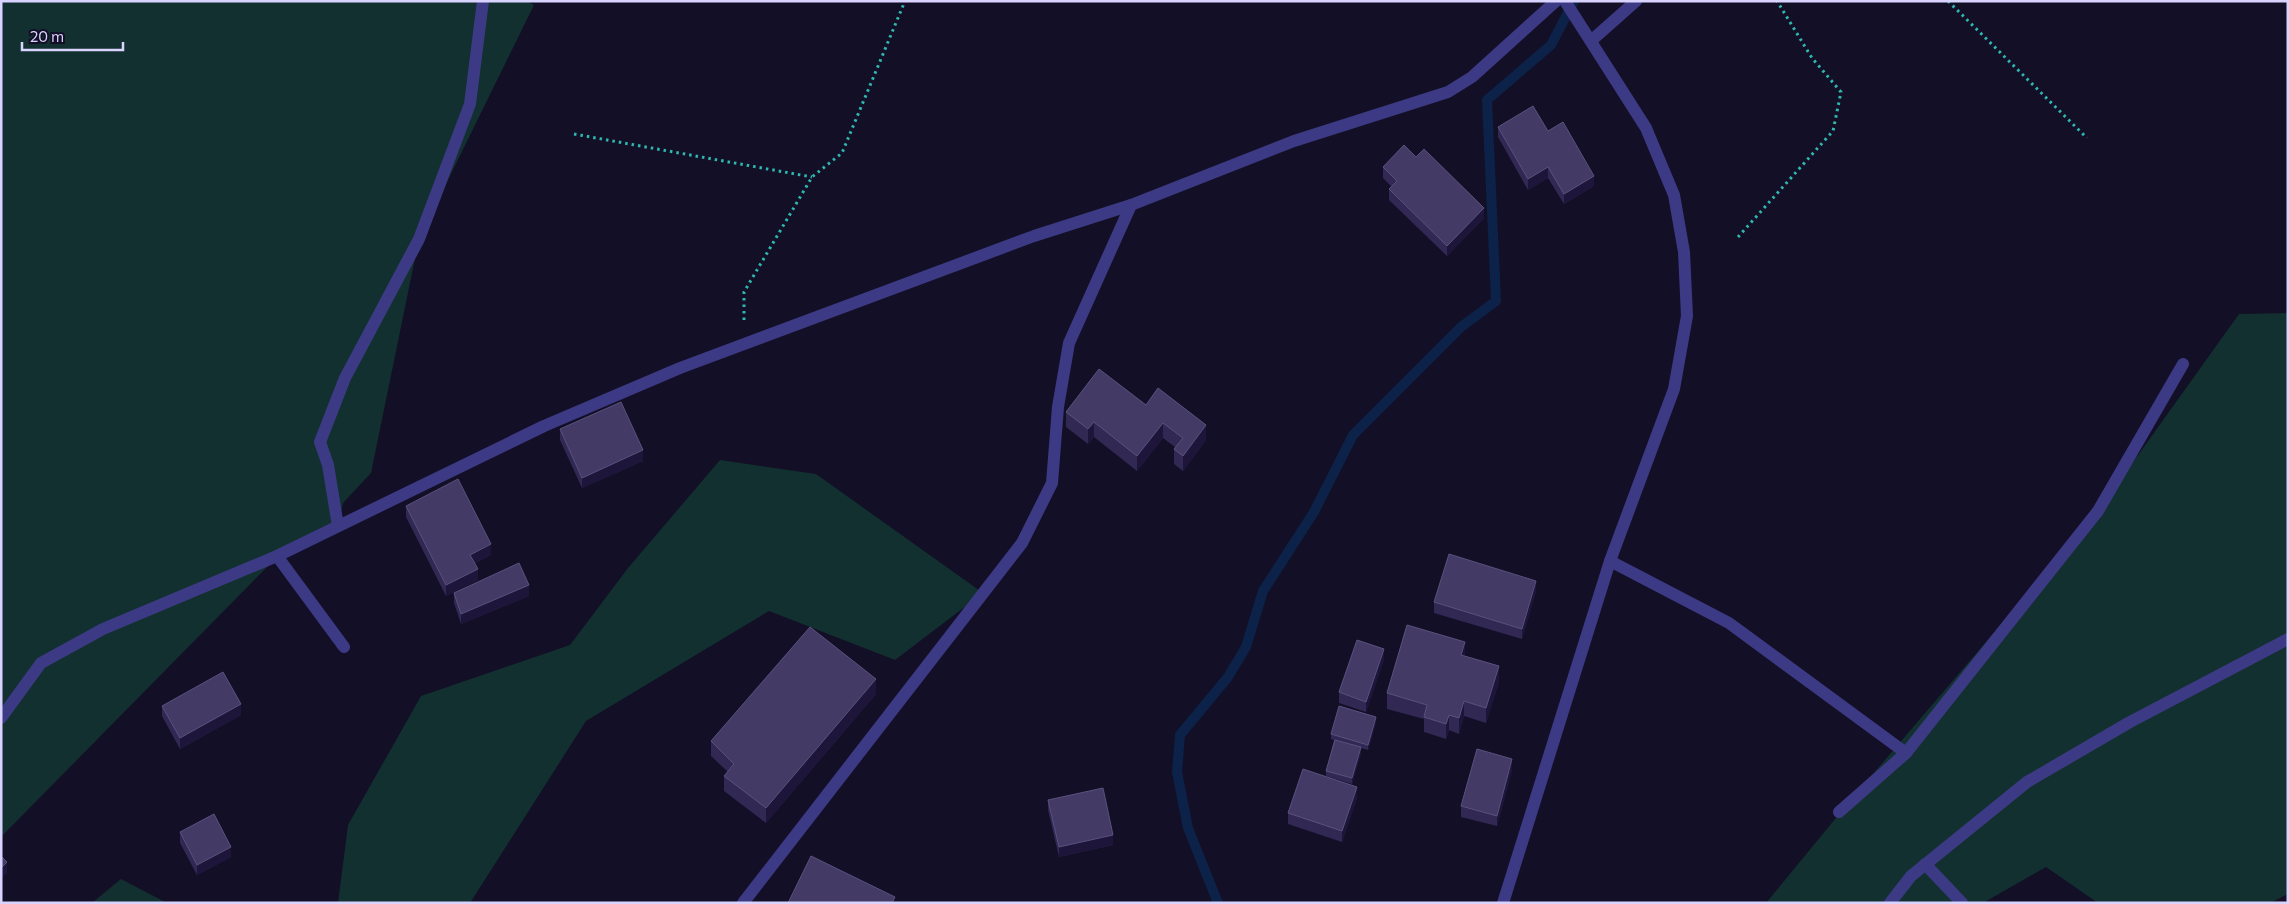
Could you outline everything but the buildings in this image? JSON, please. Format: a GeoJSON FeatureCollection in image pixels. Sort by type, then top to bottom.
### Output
{"type":"FeatureCollection","features":[{"type":"Feature","properties":{"kind":"street"},"geometry":{"type":"LineString","coordinates":[[338,526],[328,465],[320,442],[345,378],[419,239],[470,104],[484,1]]}},
{"type":"Feature","properties":{"kind":"street"},"geometry":{"type":"LineString","coordinates":[[1,718],[42,663],[102,629],[277,556],[544,426],[680,368],[1034,236],[1131,205],[1294,141],[1448,92],[1472,77],[1556,1]]}},
{"type":"Feature","properties":{"kind":"street"},"geometry":{"type":"LineString","coordinates":[[1503,903],[1610,561],[1674,389],[1687,316],[1684,252],[1674,195],[1646,128],[1592,40],[1565,1]]}},
{"type":"Feature","properties":{"kind":"street"},"geometry":{"type":"LineString","coordinates":[[1592,40],[1636,1]]}},
{"type":"Feature","properties":{"kind":"street"},"geometry":{"type":"LineString","coordinates":[[743,903],[1022,543],[1052,483],[1058,407],[1069,343],[1131,205]]}},
{"type":"Feature","properties":{"kind":"street"},"geometry":{"type":"LineString","coordinates":[[1839,812],[1906,753],[2098,511],[2183,364]]}},
{"type":"Feature","properties":{"kind":"street"},"geometry":{"type":"LineString","coordinates":[[277,556],[344,648]]}},
{"type":"Feature","properties":{"kind":"street"},"geometry":{"type":"LineString","coordinates":[[1610,561],[1729,623],[1906,753]]}},
{"type":"Feature","properties":{"kind":"street"},"geometry":{"type":"LineString","coordinates":[[1890,903],[1911,876],[2027,782],[2130,722],[2288,639]]}},
{"type":"Feature","properties":{"kind":"street"},"geometry":{"type":"LineString","coordinates":[[1925,864],[1962,903]]}},
{"type":"Feature","properties":{"kind":"path"},"geometry":{"type":"LineString","coordinates":[[743,345],[744,292],[812,177],[842,153],[905,1]]}},
{"type":"Feature","properties":{"kind":"path"},"geometry":{"type":"LineString","coordinates":[[1738,238],[1833,131],[1841,92],[1812,58],[1777,1]]}},
{"type":"Feature","properties":{"kind":"path"},"geometry":{"type":"LineString","coordinates":[[1948,1],[2087,138]]}},
{"type":"Feature","properties":{"kind":"path"},"geometry":{"type":"LineString","coordinates":[[574,134],[812,177]]}},
{"type":"Feature","properties":{"kind":"green space"},"geometry":{"type":"Polygon","coordinates":[[[1,1],[527,1],[534,5],[419,239],[371,473],[343,503],[338,526],[277,557],[1,837],[1,1]]]}},
{"type":"Feature","properties":{"kind":"green space"},"geometry":{"type":"Polygon","coordinates":[[[2288,313],[2288,894],[2270,903],[2098,903],[2046,867],[1983,903],[1766,903],[1849,802],[2098,511],[2239,314],[2288,313]]]}},
{"type":"Feature","properties":{"kind":"green space"},"geometry":{"type":"Polygon","coordinates":[[[720,460],[816,474],[983,593],[895,660],[769,611],[586,721],[470,903],[338,903],[348,825],[421,696],[570,645],[628,568],[720,460]]]}},
{"type":"Feature","properties":{"kind":"green space"},"geometry":{"type":"Polygon","coordinates":[[[121,879],[167,903],[92,903],[121,879]]]}},
{"type":"Feature","properties":{"kind":"waterway"},"geometry":{"type":"LineString","coordinates":[[1218,903],[1188,828],[1177,772],[1180,735],[1228,677],[1246,647],[1263,591],[1314,512],[1353,435],[1461,327],[1496,301],[1487,100],[1551,45],[1574,1]]}}]}
